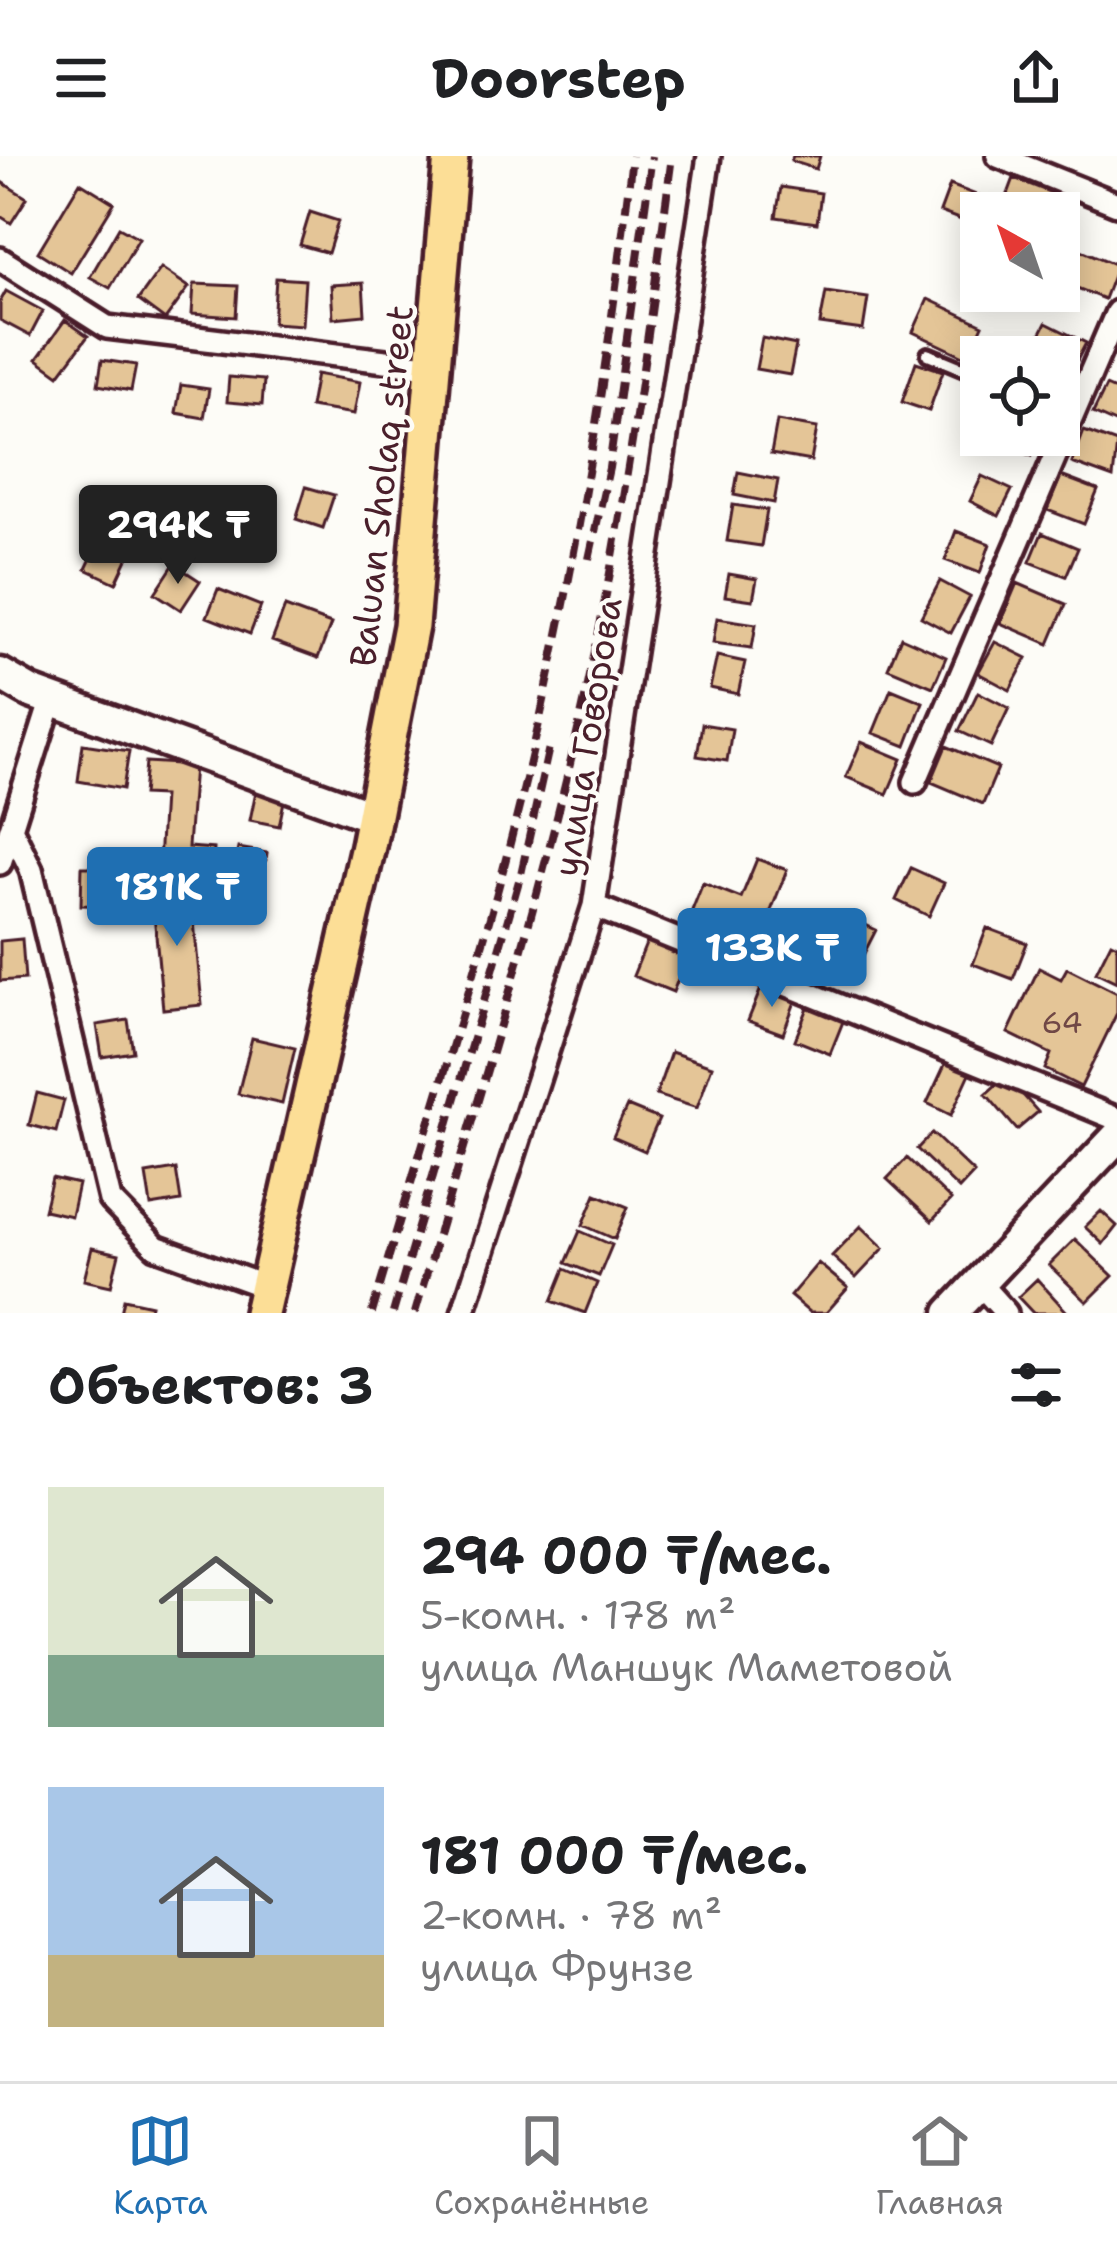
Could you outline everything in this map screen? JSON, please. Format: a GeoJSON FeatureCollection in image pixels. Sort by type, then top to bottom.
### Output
{"type":"FeatureCollection","features":[{"type":"Feature","properties":{"kind":"main road","name":"Baluan Sholaq street"},"geometry":{"type":"LineString","coordinates":[[265,1300],[374,817],[411,626],[451,156]]}},
{"type":"Feature","properties":{"kind":"street","name":"улица Говорова"},"geometry":{"type":"LineString","coordinates":[[463,1313],[594,906],[709,156]]}},
{"type":"Feature","properties":{"kind":"street"},"geometry":{"type":"LineString","coordinates":[[998,156],[1117,205]]}},
{"type":"Feature","properties":{"kind":"street"},"geometry":{"type":"LineString","coordinates":[[0,260],[107,327],[435,368]]}},
{"type":"Feature","properties":{"kind":"street"},"geometry":{"type":"LineString","coordinates":[[1080,384],[1117,312]]}},
{"type":"Feature","properties":{"kind":"street"},"geometry":{"type":"LineString","coordinates":[[915,782],[1048,456]]}},
{"type":"Feature","properties":{"kind":"street"},"geometry":{"type":"LineString","coordinates":[[0,674],[52,700],[374,817]]}},
{"type":"Feature","properties":{"kind":"street"},"geometry":{"type":"LineString","coordinates":[[0,863],[52,700]]}},
{"type":"Feature","properties":{"kind":"street"},"geometry":{"type":"LineString","coordinates":[[13,830],[31,868],[110,1200],[156,1247],[265,1300]]}},
{"type":"Feature","properties":{"kind":"street"},"geometry":{"type":"LineString","coordinates":[[594,906],[1117,1119]]}},
{"type":"Feature","properties":{"kind":"street"},"geometry":{"type":"LineString","coordinates":[[951,1313],[1117,1137]]}},
{"type":"Feature","properties":{"kind":"street"},"geometry":{"type":"LineString","coordinates":[[979,1283],[1006,1313]]}},
{"type":"Feature","properties":{"kind":"lane"},"geometry":{"type":"LineString","coordinates":[[928,353],[960,367]]}},
{"type":"Feature","properties":{"kind":"building"},"geometry":{"type":"Polygon","coordinates":[[[793,156],[820,156],[816,169],[791,161],[793,156]]]}},
{"type":"Feature","properties":{"kind":"building"},"geometry":{"type":"Polygon","coordinates":[[[1014,178],[1049,192],[1009,192],[1014,178]]]}},
{"type":"Feature","properties":{"kind":"building"},"geometry":{"type":"Polygon","coordinates":[[[0,181],[27,198],[11,223],[0,216],[0,181]]]}},
{"type":"Feature","properties":{"kind":"building"},"geometry":{"type":"Polygon","coordinates":[[[80,182],[114,203],[71,273],[38,252],[80,182]]]}},
{"type":"Feature","properties":{"kind":"building"},"geometry":{"type":"Polygon","coordinates":[[[950,185],[968,192],[960,192],[960,220],[940,212],[950,185]]]}},
{"type":"Feature","properties":{"kind":"building"},"geometry":{"type":"Polygon","coordinates":[[[781,187],[821,193],[817,223],[776,217],[781,187]]]}},
{"type":"Feature","properties":{"kind":"building"},"geometry":{"type":"Polygon","coordinates":[[[310,212],[338,221],[328,253],[300,245],[310,212]]]}},
{"type":"Feature","properties":{"kind":"building"},"geometry":{"type":"Polygon","coordinates":[[[119,227],[139,238],[110,288],[90,277],[119,227]]]}},
{"type":"Feature","properties":{"kind":"building"},"geometry":{"type":"Polygon","coordinates":[[[1080,252],[1117,265],[1104,299],[1080,289],[1080,252]]]}},
{"type":"Feature","properties":{"kind":"building"},"geometry":{"type":"Polygon","coordinates":[[[161,268],[189,287],[165,320],[138,300],[161,268]]]}},
{"type":"Feature","properties":{"kind":"building"},"geometry":{"type":"Polygon","coordinates":[[[276,278],[305,280],[302,325],[273,323],[276,278]]]}},
{"type":"Feature","properties":{"kind":"building"},"geometry":{"type":"Polygon","coordinates":[[[363,283],[365,315],[333,318],[331,285],[363,283]]]}},
{"type":"Feature","properties":{"kind":"building"},"geometry":{"type":"Polygon","coordinates":[[[194,284],[238,286],[236,317],[192,314],[194,284]]]}},
{"type":"Feature","properties":{"kind":"building"},"geometry":{"type":"Polygon","coordinates":[[[6,291],[43,311],[30,336],[0,320],[0,302],[6,291]]]}},
{"type":"Feature","properties":{"kind":"building"},"geometry":{"type":"Polygon","coordinates":[[[826,292],[868,298],[863,330],[820,324],[826,292]]]}},
{"type":"Feature","properties":{"kind":"building"},"geometry":{"type":"Polygon","coordinates":[[[928,299],[983,325],[978,336],[960,336],[960,354],[913,332],[928,299]]]}},
{"type":"Feature","properties":{"kind":"building"},"geometry":{"type":"Polygon","coordinates":[[[65,320],[88,336],[59,375],[37,359],[65,320]]]}},
{"type":"Feature","properties":{"kind":"building"},"geometry":{"type":"Polygon","coordinates":[[[1046,323],[1072,336],[1039,336],[1046,323]]]}},
{"type":"Feature","properties":{"kind":"building"},"geometry":{"type":"Polygon","coordinates":[[[762,338],[796,345],[790,375],[756,369],[762,338]]]}},
{"type":"Feature","properties":{"kind":"building"},"geometry":{"type":"Polygon","coordinates":[[[102,360],[136,365],[131,391],[98,385],[102,360]]]}},
{"type":"Feature","properties":{"kind":"building"},"geometry":{"type":"Polygon","coordinates":[[[916,362],[943,371],[929,411],[902,402],[916,362]]]}},
{"type":"Feature","properties":{"kind":"building"},"geometry":{"type":"Polygon","coordinates":[[[316,374],[360,382],[354,414],[310,407],[316,374]]]}},
{"type":"Feature","properties":{"kind":"building"},"geometry":{"type":"Polygon","coordinates":[[[229,377],[264,380],[262,405],[227,402],[229,377]]]}},
{"type":"Feature","properties":{"kind":"building"},"geometry":{"type":"Polygon","coordinates":[[[181,385],[209,389],[204,418],[176,413],[181,385]]]}},
{"type":"Feature","properties":{"kind":"building"},"geometry":{"type":"Polygon","coordinates":[[[1106,386],[1117,391],[1117,424],[1093,413],[1106,386]]]}},
{"type":"Feature","properties":{"kind":"building"},"geometry":{"type":"Polygon","coordinates":[[[777,421],[817,428],[811,461],[771,454],[777,421]]]}},
{"type":"Feature","properties":{"kind":"building"},"geometry":{"type":"Polygon","coordinates":[[[1084,431],[1117,443],[1113,478],[1072,463],[1080,456],[1084,431]]]}},
{"type":"Feature","properties":{"kind":"building"},"geometry":{"type":"Polygon","coordinates":[[[738,472],[778,480],[774,503],[734,495],[738,472]]]}},
{"type":"Feature","properties":{"kind":"building"},"geometry":{"type":"Polygon","coordinates":[[[982,476],[1012,490],[999,516],[970,501],[982,476]]]}},
{"type":"Feature","properties":{"kind":"building"},"geometry":{"type":"Polygon","coordinates":[[[1061,476],[1098,490],[1084,524],[1047,510],[1061,476]]]}},
{"type":"Feature","properties":{"kind":"building"},"geometry":{"type":"Polygon","coordinates":[[[306,487],[334,495],[323,528],[296,519],[306,487]]]}},
{"type":"Feature","properties":{"kind":"building"},"geometry":{"type":"Polygon","coordinates":[[[733,505],[767,510],[761,546],[727,541],[733,505]]]}},
{"type":"Feature","properties":{"kind":"building"},"geometry":{"type":"Polygon","coordinates":[[[956,531],[990,544],[980,573],[945,560],[956,531]]]}},
{"type":"Feature","properties":{"kind":"building"},"geometry":{"type":"Polygon","coordinates":[[[1042,533],[1078,548],[1066,576],[1030,562],[1042,533]]]}},
{"type":"Feature","properties":{"kind":"building"},"geometry":{"type":"Polygon","coordinates":[[[100,539],[130,553],[116,583],[86,569],[100,539]]]}},
{"type":"Feature","properties":{"kind":"building"},"geometry":{"type":"Polygon","coordinates":[[[174,564],[200,581],[181,610],[155,593],[174,564]]]}},
{"type":"Feature","properties":{"kind":"building"},"geometry":{"type":"Polygon","coordinates":[[[729,574],[757,579],[753,600],[725,596],[729,574]]]}},
{"type":"Feature","properties":{"kind":"building"},"geometry":{"type":"Polygon","coordinates":[[[940,581],[970,597],[951,633],[921,617],[940,581]]]}},
{"type":"Feature","properties":{"kind":"building"},"geometry":{"type":"Polygon","coordinates":[[[1017,583],[1066,604],[1049,644],[1000,623],[1017,583]]]}},
{"type":"Feature","properties":{"kind":"building"},"geometry":{"type":"Polygon","coordinates":[[[218,589],[261,606],[250,634],[207,617],[218,589]]]}},
{"type":"Feature","properties":{"kind":"building"},"geometry":{"type":"Polygon","coordinates":[[[285,607],[331,624],[318,658],[272,641],[285,607]]]}},
{"type":"Feature","properties":{"kind":"building"},"geometry":{"type":"Polygon","coordinates":[[[717,618],[756,624],[752,648],[713,643],[717,618]]]}},
{"type":"Feature","properties":{"kind":"building"},"geometry":{"type":"Polygon","coordinates":[[[901,637],[946,657],[933,687],[888,668],[901,637]]]}},
{"type":"Feature","properties":{"kind":"building"},"geometry":{"type":"Polygon","coordinates":[[[995,642],[1027,658],[1010,690],[978,673],[995,642]]]}},
{"type":"Feature","properties":{"kind":"building"},"geometry":{"type":"Polygon","coordinates":[[[717,656],[745,662],[738,694],[710,688],[717,656]]]}},
{"type":"Feature","properties":{"kind":"building"},"geometry":{"type":"Polygon","coordinates":[[[891,689],[923,702],[906,746],[873,733],[891,689]]]}},
{"type":"Feature","properties":{"kind":"building"},"geometry":{"type":"Polygon","coordinates":[[[978,692],[1009,708],[991,746],[959,731],[978,692]]]}},
{"type":"Feature","properties":{"kind":"building"},"geometry":{"type":"Polygon","coordinates":[[[702,724],[732,729],[727,761],[697,756],[702,724]]]}},
{"type":"Feature","properties":{"kind":"building"},"geometry":{"type":"Polygon","coordinates":[[[861,742],[902,759],[887,794],[846,777],[861,742]]]}},
{"type":"Feature","properties":{"kind":"building"},"geometry":{"type":"Polygon","coordinates":[[[83,744],[129,751],[123,789],[78,781],[83,744]]]}},
{"type":"Feature","properties":{"kind":"building"},"geometry":{"type":"Polygon","coordinates":[[[946,746],[998,768],[983,804],[931,782],[946,746]]]}},
{"type":"Feature","properties":{"kind":"building"},"geometry":{"type":"Polygon","coordinates":[[[146,762],[194,765],[188,847],[214,849],[212,881],[158,878],[163,796],[143,795],[146,762]]]}},
{"type":"Feature","properties":{"kind":"building"},"geometry":{"type":"Polygon","coordinates":[[[256,791],[285,796],[279,826],[250,820],[256,791]]]}},
{"type":"Feature","properties":{"kind":"building"},"geometry":{"type":"Polygon","coordinates":[[[238,848],[267,853],[262,883],[232,877],[238,848]]]}},
{"type":"Feature","properties":{"kind":"building"},"geometry":{"type":"Polygon","coordinates":[[[757,859],[787,870],[758,944],[689,918],[703,883],[741,898],[757,859]]]}},
{"type":"Feature","properties":{"kind":"building"},"geometry":{"type":"Polygon","coordinates":[[[82,867],[122,867],[122,906],[81,905],[82,867]]]}},
{"type":"Feature","properties":{"kind":"building"},"geometry":{"type":"Polygon","coordinates":[[[911,868],[944,883],[929,916],[896,900],[911,868]]]}},
{"type":"Feature","properties":{"kind":"building"},"geometry":{"type":"Polygon","coordinates":[[[191,890],[202,1005],[163,1009],[152,893],[191,890]]]}},
{"type":"Feature","properties":{"kind":"building"},"geometry":{"type":"Polygon","coordinates":[[[795,919],[824,932],[815,955],[785,942],[795,919]]]}},
{"type":"Feature","properties":{"kind":"building"},"geometry":{"type":"Polygon","coordinates":[[[853,919],[876,930],[852,977],[830,966],[853,919]]]}},
{"type":"Feature","properties":{"kind":"building"},"geometry":{"type":"Polygon","coordinates":[[[987,928],[1027,943],[1013,979],[973,964],[987,928]]]}},
{"type":"Feature","properties":{"kind":"building"},"geometry":{"type":"Polygon","coordinates":[[[22,939],[25,979],[0,981],[0,941],[22,939]]]}},
{"type":"Feature","properties":{"kind":"building"},"geometry":{"type":"Polygon","coordinates":[[[648,939],[687,956],[673,992],[633,976],[648,939]]]}},
{"type":"Feature","properties":{"kind":"building"},"geometry":{"type":"Polygon","coordinates":[[[1111,942],[1117,945],[1117,982],[1096,972],[1111,942]]]}},
{"type":"Feature","properties":{"kind":"building"},"geometry":{"type":"Polygon","coordinates":[[[1039,968],[1061,979],[1067,968],[1117,993],[1117,1013],[1081,1087],[1045,1069],[1051,1054],[1008,1033],[1039,968]]]}},
{"type":"Feature","properties":{"kind":"building"},"geometry":{"type":"Polygon","coordinates":[[[762,986],[796,999],[783,1034],[748,1021],[762,986]]]}},
{"type":"Feature","properties":{"kind":"building"},"geometry":{"type":"Polygon","coordinates":[[[809,1005],[844,1019],[830,1054],[795,1040],[809,1005]]]}},
{"type":"Feature","properties":{"kind":"building"},"geometry":{"type":"Polygon","coordinates":[[[128,1020],[133,1052],[102,1057],[97,1025],[128,1020]]]}},
{"type":"Feature","properties":{"kind":"building"},"geometry":{"type":"Polygon","coordinates":[[[252,1038],[295,1048],[282,1104],[238,1094],[252,1038]]]}},
{"type":"Feature","properties":{"kind":"building"},"geometry":{"type":"Polygon","coordinates":[[[671,1052],[712,1066],[697,1108],[656,1095],[671,1052]]]}},
{"type":"Feature","properties":{"kind":"building"},"geometry":{"type":"Polygon","coordinates":[[[947,1060],[971,1071],[951,1115],[927,1103],[947,1060]]]}},
{"type":"Feature","properties":{"kind":"building"},"geometry":{"type":"Polygon","coordinates":[[[1006,1076],[1038,1112],[1017,1130],[986,1094],[1006,1076]]]}},
{"type":"Feature","properties":{"kind":"building"},"geometry":{"type":"Polygon","coordinates":[[[37,1093],[64,1100],[56,1132],[29,1125],[37,1093]]]}},
{"type":"Feature","properties":{"kind":"building"},"geometry":{"type":"Polygon","coordinates":[[[627,1106],[659,1119],[645,1151],[613,1137],[627,1106]]]}},
{"type":"Feature","properties":{"kind":"building"},"geometry":{"type":"Polygon","coordinates":[[[932,1133],[974,1173],[959,1189],[917,1149],[932,1133]]]}},
{"type":"Feature","properties":{"kind":"building"},"geometry":{"type":"Polygon","coordinates":[[[907,1158],[951,1200],[932,1221],[887,1179],[907,1158]]]}},
{"type":"Feature","properties":{"kind":"building"},"geometry":{"type":"Polygon","coordinates":[[[176,1169],[181,1201],[151,1206],[146,1174],[176,1169]]]}},
{"type":"Feature","properties":{"kind":"building"},"geometry":{"type":"Polygon","coordinates":[[[52,1178],[78,1184],[71,1216],[44,1210],[52,1178]]]}},
{"type":"Feature","properties":{"kind":"building"},"geometry":{"type":"Polygon","coordinates":[[[596,1194],[628,1207],[615,1239],[583,1225],[596,1194]]]}},
{"type":"Feature","properties":{"kind":"building"},"geometry":{"type":"Polygon","coordinates":[[[1101,1211],[1117,1226],[1103,1244],[1085,1227],[1101,1211]]]}},
{"type":"Feature","properties":{"kind":"building"},"geometry":{"type":"Polygon","coordinates":[[[861,1226],[884,1248],[856,1278],[832,1256],[861,1226]]]}},
{"type":"Feature","properties":{"kind":"building"},"geometry":{"type":"Polygon","coordinates":[[[580,1231],[612,1245],[599,1276],[566,1263],[580,1231]]]}},
{"type":"Feature","properties":{"kind":"building"},"geometry":{"type":"Polygon","coordinates":[[[1075,1239],[1113,1276],[1087,1302],[1049,1265],[1075,1239]]]}},
{"type":"Feature","properties":{"kind":"building"},"geometry":{"type":"Polygon","coordinates":[[[92,1248],[119,1254],[111,1286],[84,1280],[92,1248]]]}},
{"type":"Feature","properties":{"kind":"building"},"geometry":{"type":"Polygon","coordinates":[[[818,1263],[848,1288],[826,1313],[810,1313],[790,1296],[818,1263]]]}},
{"type":"Feature","properties":{"kind":"building"},"geometry":{"type":"Polygon","coordinates":[[[565,1269],[597,1283],[585,1313],[552,1301],[565,1269]]]}},
{"type":"Feature","properties":{"kind":"building"},"geometry":{"type":"Polygon","coordinates":[[[1037,1279],[1068,1313],[1033,1313],[1018,1297],[1037,1279]]]}},
{"type":"Feature","properties":{"kind":"building"},"geometry":{"type":"Polygon","coordinates":[[[124,1299],[151,1305],[149,1313],[121,1313],[124,1299]]]}},
{"type":"Feature","properties":{"kind":"railway"},"geometry":{"type":"LineString","coordinates":[[372,1313],[496,896],[541,713],[594,436],[632,156]]}},
{"type":"Feature","properties":{"kind":"railway"},"geometry":{"type":"LineString","coordinates":[[589,559],[609,468],[652,156]]}},
{"type":"Feature","properties":{"kind":"railway"},"geometry":{"type":"LineString","coordinates":[[415,1313],[517,967],[584,704],[632,444],[672,156]]}},
{"type":"Feature","properties":{"kind":"railway"},"geometry":{"type":"LineString","coordinates":[[393,1313],[521,874],[549,747]]}}]}
